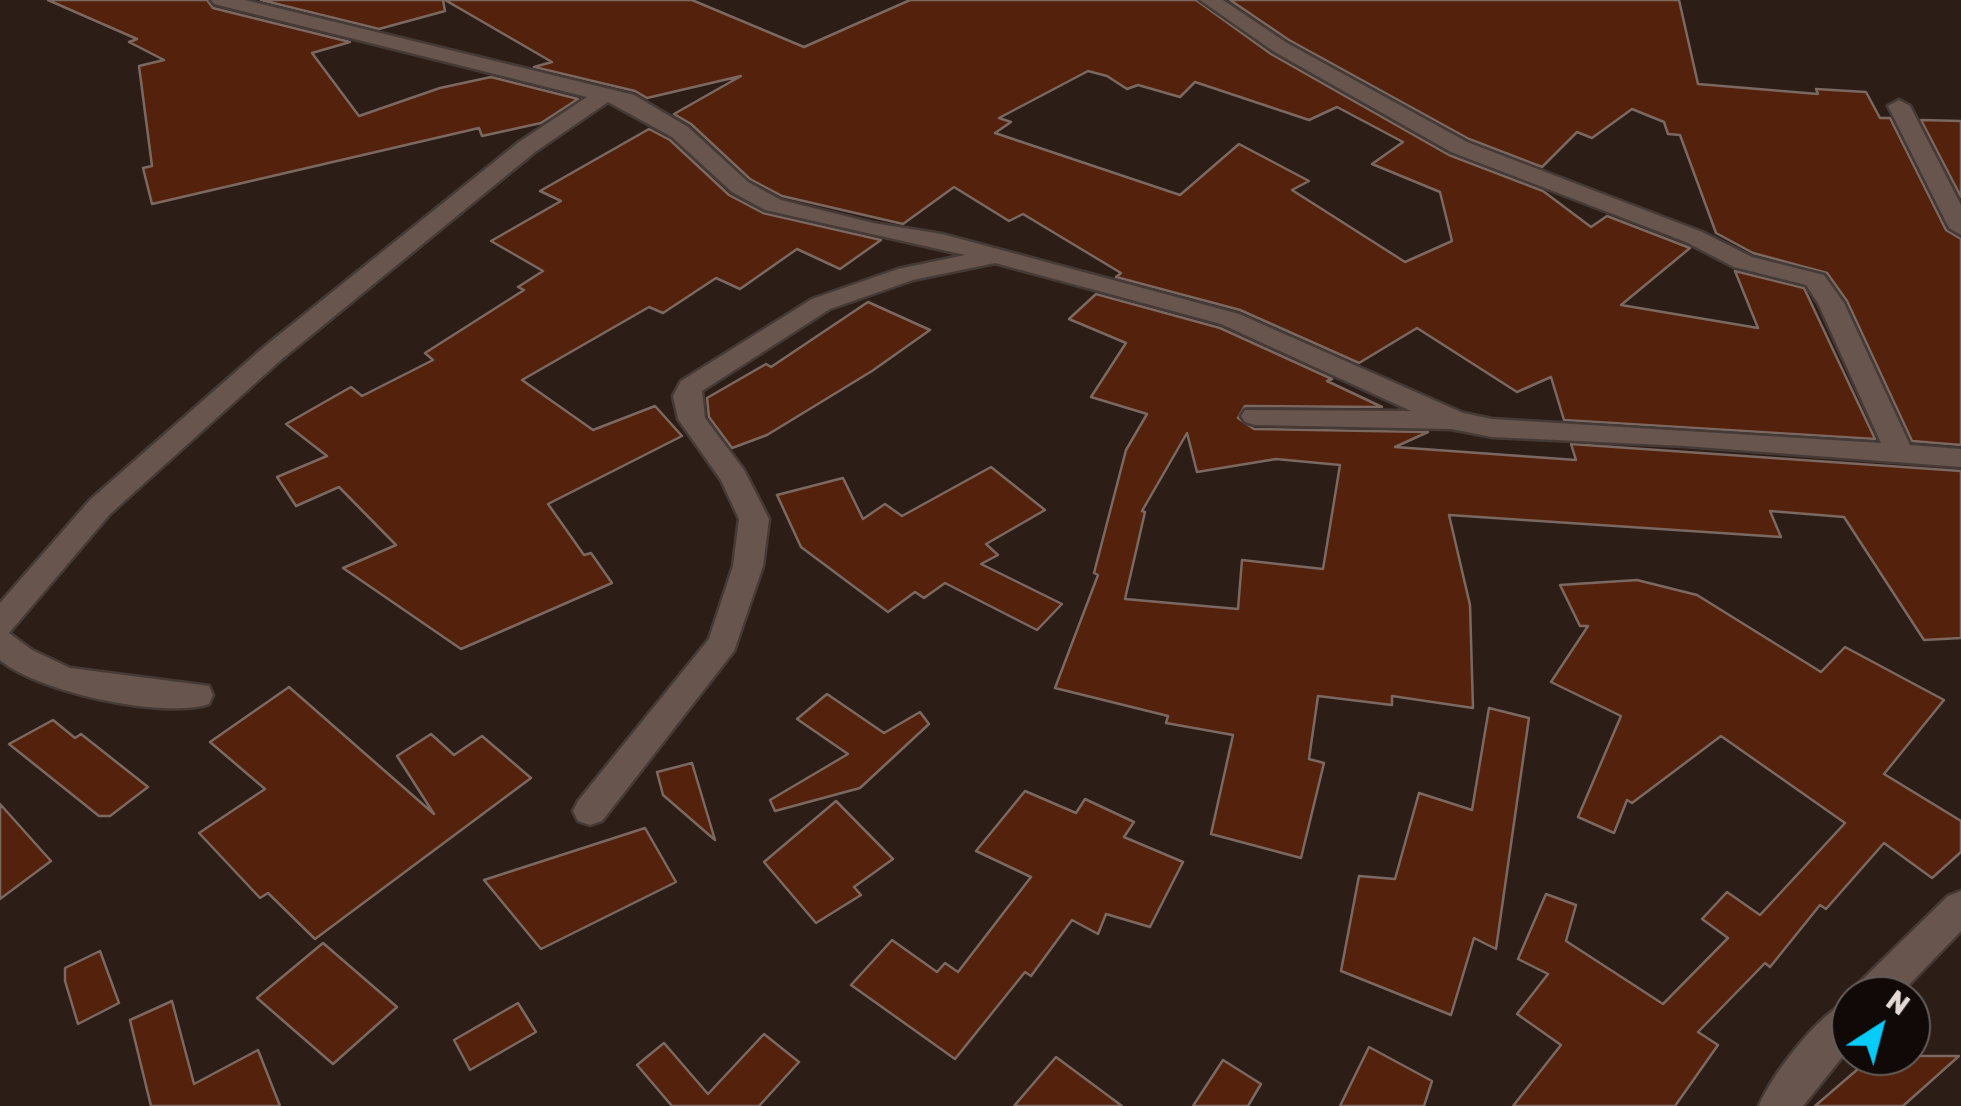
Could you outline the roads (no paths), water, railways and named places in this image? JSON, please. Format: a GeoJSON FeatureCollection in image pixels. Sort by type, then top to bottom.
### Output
{"type":"FeatureCollection","features":[{"type":"Feature","properties":{"kind":"street"},"geometry":{"type":"LineString","coordinates":[[221,0],[606,94],[656,115],[740,187],[772,204],[873,230],[942,241],[1230,319],[1456,421]]}},
{"type":"Feature","properties":{"kind":"street"},"geometry":{"type":"LineString","coordinates":[[1210,0],[1280,47],[1459,147],[1694,237],[1743,262],[1814,280],[1830,302],[1900,454]]}},
{"type":"Feature","properties":{"kind":"street"},"geometry":{"type":"LineString","coordinates":[[0,624],[100,506],[273,353],[527,147],[606,94]]}},
{"type":"Feature","properties":{"kind":"street"},"geometry":{"type":"LineString","coordinates":[[1899,106],[1951,189],[1961,228]]}},
{"type":"Feature","properties":{"kind":"street"},"geometry":{"type":"LineString","coordinates":[[590,811],[723,643],[748,566],[754,518],[734,477],[692,419],[687,396],[690,387],[821,304],[907,274],[992,256]]}},
{"type":"Feature","properties":{"kind":"street"},"geometry":{"type":"LineString","coordinates":[[1256,416],[1456,421],[1492,428],[1685,436],[1961,458]]}},
{"type":"Feature","properties":{"kind":"street"},"geometry":{"type":"LineString","coordinates":[[0,642],[18,660],[67,683],[198,695]]}},
{"type":"Feature","properties":{"kind":"street"},"geometry":{"type":"LineString","coordinates":[[1892,976],[1961,906]]}},
{"type":"Feature","properties":{"kind":"street"},"geometry":{"type":"LineString","coordinates":[[1780,1106],[1831,1039]]}}]}
